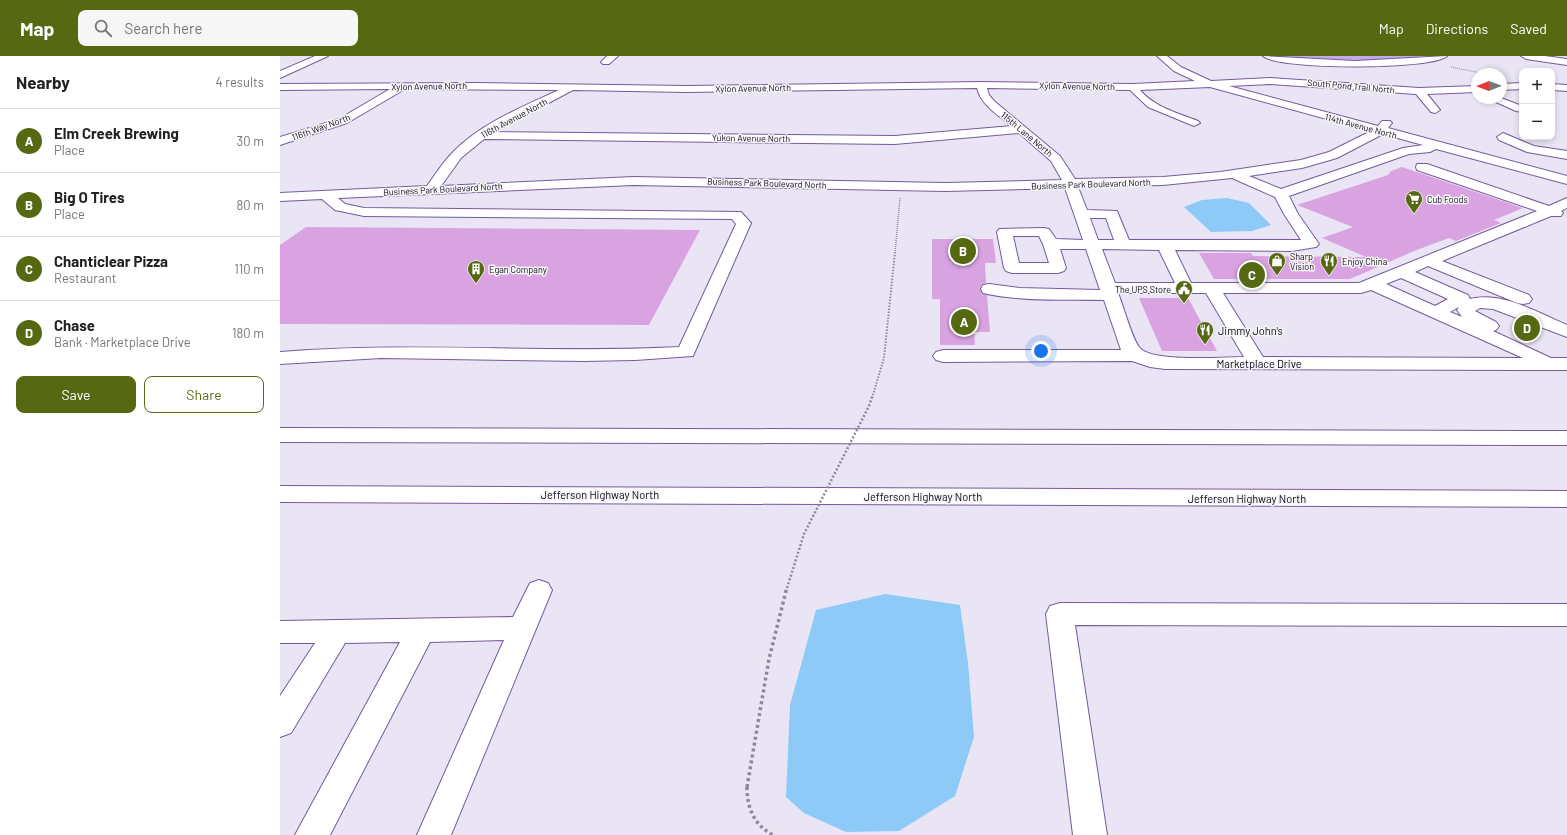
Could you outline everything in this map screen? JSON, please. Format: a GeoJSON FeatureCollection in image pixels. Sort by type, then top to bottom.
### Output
{"type":"FeatureCollection","features":[{"type":"Feature","properties":{"kind":"main road"},"geometry":{"type":"LineString","coordinates":[[280,75],[323,56]]}},
{"type":"Feature","properties":{"kind":"main road","name":"114th Avenue North"},"geometry":{"type":"LineString","coordinates":[[1162,56],[1176,69],[1208,83],[1364,126]]}},
{"type":"Feature","properties":{"kind":"main road","name":"114th Avenue North"},"geometry":{"type":"LineString","coordinates":[[1170,56],[1184,67],[1225,82],[1383,127],[1566,172]]}},
{"type":"Feature","properties":{"kind":"main road"},"geometry":{"type":"LineString","coordinates":[[1268,56],[1312,62],[1358,65],[1394,64],[1442,56]]}},
{"type":"Feature","properties":{"kind":"main road"},"geometry":{"type":"LineString","coordinates":[[1324,56],[1373,56]]}},
{"type":"Feature","properties":{"kind":"main road"},"geometry":{"type":"LineString","coordinates":[[1526,56],[1567,62]]}},
{"type":"Feature","properties":{"kind":"main road"},"geometry":{"type":"LineString","coordinates":[[1280,81],[1278,74],[1283,66]]}},
{"type":"Feature","properties":{"kind":"main road"},"geometry":{"type":"LineString","coordinates":[[1354,70],[1366,88]]}},
{"type":"Feature","properties":{"kind":"main road"},"geometry":{"type":"LineString","coordinates":[[1436,79],[1471,90]]}},
{"type":"Feature","properties":{"kind":"main road","name":"South Pond Trail North"},"geometry":{"type":"LineString","coordinates":[[1225,82],[1280,81],[1419,91],[1471,90]]}},
{"type":"Feature","properties":{"kind":"main road","name":"Xylon Avenue North"},"geometry":{"type":"LineString","coordinates":[[280,87],[403,86],[702,89],[981,85],[1133,87],[1225,82]]}},
{"type":"Feature","properties":{"kind":"main road","name":"115th Lane North"},"geometry":{"type":"LineString","coordinates":[[981,85],[984,96],[990,103],[1039,143],[1056,159],[1071,185]]}},
{"type":"Feature","properties":{"kind":"main road"},"geometry":{"type":"LineString","coordinates":[[1337,85],[1344,96]]}},
{"type":"Feature","properties":{"kind":"main road","name":"116th Way North"},"geometry":{"type":"LineString","coordinates":[[280,141],[343,121],[403,86]]}},
{"type":"Feature","properties":{"kind":"main road"},"geometry":{"type":"LineString","coordinates":[[1507,87],[1519,86]]}},
{"type":"Feature","properties":{"kind":"main road"},"geometry":{"type":"LineString","coordinates":[[1133,87],[1148,102],[1166,112],[1194,123]]}},
{"type":"Feature","properties":{"kind":"main road"},"geometry":{"type":"LineString","coordinates":[[1555,87],[1567,88]]}},
{"type":"Feature","properties":{"kind":"main road","name":"116th Avenue North"},"geometry":{"type":"LineString","coordinates":[[431,190],[453,159],[481,135],[500,123],[571,88]]}},
{"type":"Feature","properties":{"kind":"main road"},"geometry":{"type":"LineString","coordinates":[[1419,91],[1435,110]]}},
{"type":"Feature","properties":{"kind":"main road"},"geometry":{"type":"LineString","coordinates":[[1507,104],[1519,109]]}},
{"type":"Feature","properties":{"kind":"main road","name":"Business Park Boulevard North"},"geometry":{"type":"LineString","coordinates":[[1253,171],[1324,147],[1364,126],[1383,127]]}},
{"type":"Feature","properties":{"kind":"main road","name":"114th Avenue North"},"geometry":{"type":"LineString","coordinates":[[1383,127],[1441,147],[1566,172]]}},
{"type":"Feature","properties":{"kind":"main road","name":"Business Park Boulevard North"},"geometry":{"type":"LineString","coordinates":[[280,197],[602,182],[738,182],[906,187],[1071,185],[1162,182],[1302,164],[1333,155],[1383,127]]}},
{"type":"Feature","properties":{"kind":"main road","name":"Yukon Avenue North"},"geometry":{"type":"LineString","coordinates":[[481,135],[895,140],[932,138],[1021,129]]}},
{"type":"Feature","properties":{"kind":"main road"},"geometry":{"type":"LineString","coordinates":[[1503,137],[1531,149],[1567,155]]}},
{"type":"Feature","properties":{"kind":"main road"},"geometry":{"type":"LineString","coordinates":[[1281,194],[1407,151],[1441,147]]}},
{"type":"Feature","properties":{"kind":"main road"},"geometry":{"type":"LineString","coordinates":[[1566,202],[1548,201],[1422,167],[1438,161],[1548,201],[1567,216]]}},
{"type":"Feature","properties":{"kind":"main road"},"geometry":{"type":"LineString","coordinates":[[1051,244],[1292,246],[1311,244],[1291,214],[1281,194],[1233,174]]}},
{"type":"Feature","properties":{"kind":"main road"},"geometry":{"type":"LineString","coordinates":[[573,214],[602,182]]}},
{"type":"Feature","properties":{"kind":"main road"},"geometry":{"type":"LineString","coordinates":[[1071,185],[1130,349],[1135,355]]}},
{"type":"Feature","properties":{"kind":"main road"},"geometry":{"type":"LineString","coordinates":[[280,358],[327,353],[610,354],[686,352],[744,223],[736,215],[364,212],[340,207],[325,195]]}},
{"type":"Feature","properties":{"kind":"main road"},"geometry":{"type":"LineString","coordinates":[[990,289],[1019,294],[1185,287],[1361,288],[1427,260],[1548,201]]}},
{"type":"Feature","properties":{"kind":"main road"},"geometry":{"type":"LineString","coordinates":[[1082,214],[1112,214],[1123,244]]}},
{"type":"Feature","properties":{"kind":"main road"},"geometry":{"type":"LineString","coordinates":[[1165,245],[1185,287]]}},
{"type":"Feature","properties":{"kind":"main road"},"geometry":{"type":"LineString","coordinates":[[1427,260],[1567,316]]}},
{"type":"Feature","properties":{"kind":"main road"},"geometry":{"type":"LineString","coordinates":[[1400,271],[1462,299],[1435,312]]}},
{"type":"Feature","properties":{"kind":"main road"},"geometry":{"type":"LineString","coordinates":[[1370,283],[1535,356],[1559,364]]}},
{"type":"Feature","properties":{"kind":"main road"},"geometry":{"type":"LineString","coordinates":[[1211,288],[1256,363]]}},
{"type":"Feature","properties":{"kind":"main road"},"geometry":{"type":"LineString","coordinates":[[1535,356],[1521,339],[1470,315],[1466,310],[1476,303],[1486,302],[1500,304],[1567,332]]}},
{"type":"Feature","properties":{"kind":"main road"},"geometry":{"type":"LineString","coordinates":[[943,356],[1135,355]]}},
{"type":"Feature","properties":{"kind":"main road","name":"Marketplace Drive"},"geometry":{"type":"LineString","coordinates":[[1135,355],[1152,362],[1165,363],[1559,364]]}},
{"type":"Feature","properties":{"kind":"main road"},"geometry":{"type":"LineString","coordinates":[[280,435],[1567,438]]}},
{"type":"Feature","properties":{"kind":"main road","name":"Jefferson Highway North"},"geometry":{"type":"LineString","coordinates":[[280,494],[1567,499]]}},
{"type":"Feature","properties":{"kind":"main road"},"geometry":{"type":"LineString","coordinates":[[434,835],[539,590]]}},
{"type":"Feature","properties":{"kind":"main road"},"geometry":{"type":"LineString","coordinates":[[1090,835],[1060,614],[1567,615]]}},
{"type":"Feature","properties":{"kind":"main road"},"geometry":{"type":"LineString","coordinates":[[280,632],[336,633],[523,628]]}},
{"type":"Feature","properties":{"kind":"main road"},"geometry":{"type":"LineString","coordinates":[[312,835],[422,631]]}},
{"type":"Feature","properties":{"kind":"main road"},"geometry":{"type":"LineString","coordinates":[[280,723],[336,633]]}},
{"type":"Feature","properties":{"kind":"path"},"geometry":{"type":"LineString","coordinates":[[1426,58],[1460,70],[1471,72]]}},
{"type":"Feature","properties":{"kind":"path"},"geometry":{"type":"LineString","coordinates":[[773,835],[757,823],[750,811],[747,800],[747,787],[767,664],[796,556],[804,534],[869,406],[884,358],[900,198]]}},
{"type":"Feature","properties":{"kind":"shaded area"},"geometry":{"type":"Polygon","coordinates":[[[1280,56],[1425,56],[1380,62],[1280,56]]]}},
{"type":"Feature","properties":{"kind":"water"},"geometry":{"type":"Polygon","coordinates":[[[1227,198],[1249,203],[1271,225],[1252,231],[1211,232],[1184,207],[1202,200],[1227,198]]]}},
{"type":"Feature","properties":{"kind":"water"},"geometry":{"type":"Polygon","coordinates":[[[885,594],[960,605],[968,663],[974,737],[955,796],[899,831],[846,832],[804,813],[786,797],[790,705],[816,610],[885,594]]]}},
{"type":"Feature","properties":{"kind":"building","name":"Cub Foods"},"geometry":{"type":"Polygon","coordinates":[[[1402,167],[1523,208],[1494,220],[1501,223],[1456,241],[1449,238],[1414,251],[1350,279],[1214,279],[1199,253],[1251,253],[1253,256],[1366,257],[1322,238],[1353,227],[1297,205],[1388,175],[1391,171],[1402,167]]]}},
{"type":"Feature","properties":{"kind":"building","name":"Egan Company"},"geometry":{"type":"Polygon","coordinates":[[[306,227],[700,230],[649,325],[280,324],[280,245],[306,227]]]}},
{"type":"Feature","properties":{"kind":"building"},"geometry":{"type":"Polygon","coordinates":[[[932,239],[993,239],[996,263],[985,263],[986,283],[982,284],[980,288],[982,294],[987,295],[990,332],[974,332],[975,345],[940,345],[940,299],[932,299],[932,239]]]}},
{"type":"Feature","properties":{"kind":"building"},"geometry":{"type":"Polygon","coordinates":[[[1139,298],[1188,298],[1217,351],[1162,351],[1139,298]]]}},
{"type":"Feature","properties":{"kind":"place","name":"Cub Foods"},"geometry":{"type":"Point","coordinates":[1414,214]}},
{"type":"Feature","properties":{"kind":"place","name":"Big O Tires"},"geometry":{"type":"Point","coordinates":[963,251]}},
{"type":"Feature","properties":{"kind":"place","name":"Chanticlear Pizza"},"geometry":{"type":"Point","coordinates":[1252,275]}},
{"type":"Feature","properties":{"kind":"place","name":"Sharp Vision"},"geometry":{"type":"Point","coordinates":[1277,276]}},
{"type":"Feature","properties":{"kind":"place","name":"Enjoy China"},"geometry":{"type":"Point","coordinates":[1329,276]}},
{"type":"Feature","properties":{"kind":"place","name":"Egan Company"},"geometry":{"type":"Point","coordinates":[476,284]}},
{"type":"Feature","properties":{"kind":"place","name":"The UPS Store"},"geometry":{"type":"Point","coordinates":[1184,304]}},
{"type":"Feature","properties":{"kind":"place","name":"Elm Creek Brewing"},"geometry":{"type":"Point","coordinates":[964,322]}},
{"type":"Feature","properties":{"kind":"place","name":"Chase"},"geometry":{"type":"Point","coordinates":[1527,328]}},
{"type":"Feature","properties":{"kind":"place","name":"Jimmy John's"},"geometry":{"type":"Point","coordinates":[1205,345]}}]}
